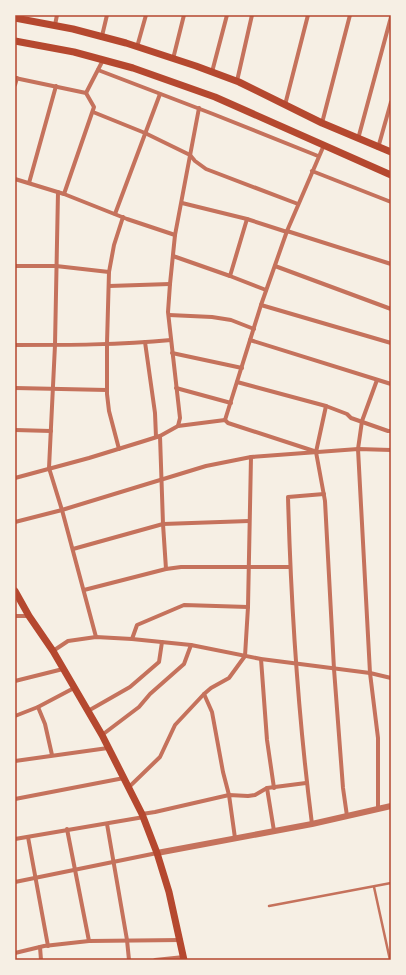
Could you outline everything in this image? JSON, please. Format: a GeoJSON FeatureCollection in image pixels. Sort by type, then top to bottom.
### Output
{"type":"FeatureCollection","features":[{"type":"Feature","properties":{"kind":"main road"},"geometry":{"type":"LineString","coordinates":[[15,18],[24,17],[102,36],[212,72],[237,82],[322,123],[378,148],[391,152]]}},
{"type":"Feature","properties":{"kind":"main road"},"geometry":{"type":"LineString","coordinates":[[15,41],[74,52],[133,68],[215,97],[391,175]]}},
{"type":"Feature","properties":{"kind":"main road"},"geometry":{"type":"LineString","coordinates":[[15,591],[29,616],[53,651],[102,735],[143,816],[157,853],[169,892],[181,940],[184,959]]}},
{"type":"Feature","properties":{"kind":"street"},"geometry":{"type":"LineString","coordinates":[[55,25],[56,15]]}},
{"type":"Feature","properties":{"kind":"street"},"geometry":{"type":"LineString","coordinates":[[102,36],[107,15]]}},
{"type":"Feature","properties":{"kind":"street"},"geometry":{"type":"LineString","coordinates":[[137,47],[146,15]]}},
{"type":"Feature","properties":{"kind":"street"},"geometry":{"type":"LineString","coordinates":[[173,59],[184,15]]}},
{"type":"Feature","properties":{"kind":"street"},"geometry":{"type":"LineString","coordinates":[[212,72],[227,15]]}},
{"type":"Feature","properties":{"kind":"street"},"geometry":{"type":"LineString","coordinates":[[237,82],[252,15]]}},
{"type":"Feature","properties":{"kind":"street"},"geometry":{"type":"LineString","coordinates":[[285,105],[308,15]]}},
{"type":"Feature","properties":{"kind":"street"},"geometry":{"type":"LineString","coordinates":[[322,123],[350,15]]}},
{"type":"Feature","properties":{"kind":"street"},"geometry":{"type":"LineString","coordinates":[[358,139],[391,17]]}},
{"type":"Feature","properties":{"kind":"street"},"geometry":{"type":"LineString","coordinates":[[86,93],[103,60]]}},
{"type":"Feature","properties":{"kind":"street"},"geometry":{"type":"LineString","coordinates":[[98,70],[199,108],[318,156]]}},
{"type":"Feature","properties":{"kind":"street"},"geometry":{"type":"LineString","coordinates":[[15,85],[16,78],[86,93],[94,107],[64,194]]}},
{"type":"Feature","properties":{"kind":"street"},"geometry":{"type":"LineString","coordinates":[[29,183],[56,86]]}},
{"type":"Feature","properties":{"kind":"street"},"geometry":{"type":"LineString","coordinates":[[115,214],[160,94]]}},
{"type":"Feature","properties":{"kind":"street"},"geometry":{"type":"LineString","coordinates":[[378,148],[391,102]]}},
{"type":"Feature","properties":{"kind":"street"},"geometry":{"type":"LineString","coordinates":[[178,426],[180,418],[168,315],[170,284],[175,235],[199,108]]}},
{"type":"Feature","properties":{"kind":"street"},"geometry":{"type":"LineString","coordinates":[[93,112],[145,133],[190,154],[195,161],[206,169],[298,204]]}},
{"type":"Feature","properties":{"kind":"street"},"geometry":{"type":"LineString","coordinates":[[225,420],[261,305],[287,231],[324,144]]}},
{"type":"Feature","properties":{"kind":"street"},"geometry":{"type":"LineString","coordinates":[[312,171],[391,202]]}},
{"type":"Feature","properties":{"kind":"street"},"geometry":{"type":"LineString","coordinates":[[15,179],[64,194],[175,235]]}},
{"type":"Feature","properties":{"kind":"street"},"geometry":{"type":"LineString","coordinates":[[58,192],[55,345],[49,468],[73,549],[96,637]]}},
{"type":"Feature","properties":{"kind":"street"},"geometry":{"type":"LineString","coordinates":[[182,203],[247,219],[391,264]]}},
{"type":"Feature","properties":{"kind":"street"},"geometry":{"type":"LineString","coordinates":[[119,449],[109,410],[107,390],[107,344],[110,272],[114,245],[123,217]]}},
{"type":"Feature","properties":{"kind":"street"},"geometry":{"type":"LineString","coordinates":[[230,276],[247,219]]}},
{"type":"Feature","properties":{"kind":"street"},"geometry":{"type":"LineString","coordinates":[[173,256],[266,290]]}},
{"type":"Feature","properties":{"kind":"street"},"geometry":{"type":"LineString","coordinates":[[15,266],[56,266],[110,272]]}},
{"type":"Feature","properties":{"kind":"street"},"geometry":{"type":"LineString","coordinates":[[275,266],[391,309]]}},
{"type":"Feature","properties":{"kind":"street"},"geometry":{"type":"LineString","coordinates":[[109,286],[170,284]]}},
{"type":"Feature","properties":{"kind":"street"},"geometry":{"type":"LineString","coordinates":[[261,305],[391,343]]}},
{"type":"Feature","properties":{"kind":"street"},"geometry":{"type":"LineString","coordinates":[[168,315],[212,316],[231,320],[254,329]]}},
{"type":"Feature","properties":{"kind":"street"},"geometry":{"type":"LineString","coordinates":[[15,345],[107,344],[171,340]]}},
{"type":"Feature","properties":{"kind":"street"},"geometry":{"type":"LineString","coordinates":[[250,340],[391,384]]}},
{"type":"Feature","properties":{"kind":"street"},"geometry":{"type":"LineString","coordinates":[[145,342],[158,436],[162,480],[162,524],[166,569]]}},
{"type":"Feature","properties":{"kind":"street"},"geometry":{"type":"LineString","coordinates":[[172,353],[242,368]]}},
{"type":"Feature","properties":{"kind":"street"},"geometry":{"type":"LineString","coordinates":[[377,380],[362,421],[358,449],[370,673],[378,738],[378,809]]}},
{"type":"Feature","properties":{"kind":"street"},"geometry":{"type":"LineString","coordinates":[[237,382],[326,406],[347,414],[351,418],[391,431]]}},
{"type":"Feature","properties":{"kind":"street"},"geometry":{"type":"LineString","coordinates":[[15,388],[107,390]]}},
{"type":"Feature","properties":{"kind":"street"},"geometry":{"type":"LineString","coordinates":[[176,388],[231,402]]}},
{"type":"Feature","properties":{"kind":"street"},"geometry":{"type":"LineString","coordinates":[[326,406],[316,452],[324,494],[334,669],[343,788],[347,816]]}},
{"type":"Feature","properties":{"kind":"street"},"geometry":{"type":"LineString","coordinates":[[15,478],[119,449],[158,436],[178,426],[225,420],[228,423],[316,452]]}},
{"type":"Feature","properties":{"kind":"street"},"geometry":{"type":"LineString","coordinates":[[15,430],[50,431]]}},
{"type":"Feature","properties":{"kind":"street"},"geometry":{"type":"LineString","coordinates":[[15,522],[62,510],[206,466],[251,457],[358,449],[391,450]]}},
{"type":"Feature","properties":{"kind":"street"},"geometry":{"type":"LineString","coordinates":[[128,788],[160,757],[175,725],[204,694],[211,688],[229,678],[245,656],[248,607],[251,457]]}},
{"type":"Feature","properties":{"kind":"street"},"geometry":{"type":"LineString","coordinates":[[312,824],[306,783],[296,664],[290,567],[288,497],[324,494]]}},
{"type":"Feature","properties":{"kind":"street"},"geometry":{"type":"LineString","coordinates":[[73,549],[162,524],[249,521]]}},
{"type":"Feature","properties":{"kind":"street"},"geometry":{"type":"LineString","coordinates":[[84,590],[166,569],[181,567],[290,567]]}},
{"type":"Feature","properties":{"kind":"street"},"geometry":{"type":"LineString","coordinates":[[132,639],[137,625],[184,605],[248,607]]}},
{"type":"Feature","properties":{"kind":"street"},"geometry":{"type":"LineString","coordinates":[[15,616],[29,616]]}},
{"type":"Feature","properties":{"kind":"street"},"geometry":{"type":"LineString","coordinates":[[53,651],[68,641],[96,637],[132,639],[191,645],[261,659],[370,673],[391,678]]}},
{"type":"Feature","properties":{"kind":"street"},"geometry":{"type":"LineString","coordinates":[[88,712],[130,687],[159,662],[162,642]]}},
{"type":"Feature","properties":{"kind":"street"},"geometry":{"type":"LineString","coordinates":[[102,735],[139,707],[150,694],[184,664],[191,645]]}},
{"type":"Feature","properties":{"kind":"street"},"geometry":{"type":"LineString","coordinates":[[261,659],[267,740],[274,788]]}},
{"type":"Feature","properties":{"kind":"street"},"geometry":{"type":"LineString","coordinates":[[15,681],[63,669]]}},
{"type":"Feature","properties":{"kind":"street"},"geometry":{"type":"LineString","coordinates":[[15,716],[38,707],[74,688]]}},
{"type":"Feature","properties":{"kind":"street"},"geometry":{"type":"LineString","coordinates":[[204,694],[212,712],[223,772],[229,795],[235,838]]}},
{"type":"Feature","properties":{"kind":"street"},"geometry":{"type":"LineString","coordinates":[[38,707],[45,724],[52,755]]}},
{"type":"Feature","properties":{"kind":"street"},"geometry":{"type":"LineString","coordinates":[[15,761],[108,748]]}},
{"type":"Feature","properties":{"kind":"street"},"geometry":{"type":"LineString","coordinates":[[15,799],[124,778]]}},
{"type":"Feature","properties":{"kind":"street"},"geometry":{"type":"LineString","coordinates":[[15,839],[67,829],[107,824],[229,795],[255,795],[267,788],[306,783]]}},
{"type":"Feature","properties":{"kind":"street"},"geometry":{"type":"LineString","coordinates":[[267,788],[274,831]]}},
{"type":"Feature","properties":{"kind":"street"},"geometry":{"type":"LineString","coordinates":[[15,882],[157,853],[312,824],[391,806]]}},
{"type":"Feature","properties":{"kind":"street"},"geometry":{"type":"LineString","coordinates":[[107,824],[128,940],[129,960]]}},
{"type":"Feature","properties":{"kind":"street"},"geometry":{"type":"LineString","coordinates":[[67,829],[74,871],[89,941]]}},
{"type":"Feature","properties":{"kind":"street"},"geometry":{"type":"LineString","coordinates":[[28,837],[34,878],[48,946]]}},
{"type":"Feature","properties":{"kind":"street"},"geometry":{"type":"LineString","coordinates":[[15,953],[40,947],[89,941],[181,940]]}},
{"type":"Feature","properties":{"kind":"street"},"geometry":{"type":"LineString","coordinates":[[40,947],[41,960]]}},
{"type":"Feature","properties":{"kind":"street"},"geometry":{"type":"LineString","coordinates":[[155,960],[184,959]]}},
{"type":"Feature","properties":{"kind":"lane"},"geometry":{"type":"LineString","coordinates":[[269,906],[391,883]]}},
{"type":"Feature","properties":{"kind":"lane"},"geometry":{"type":"LineString","coordinates":[[374,886],[390,960]]}}]}
